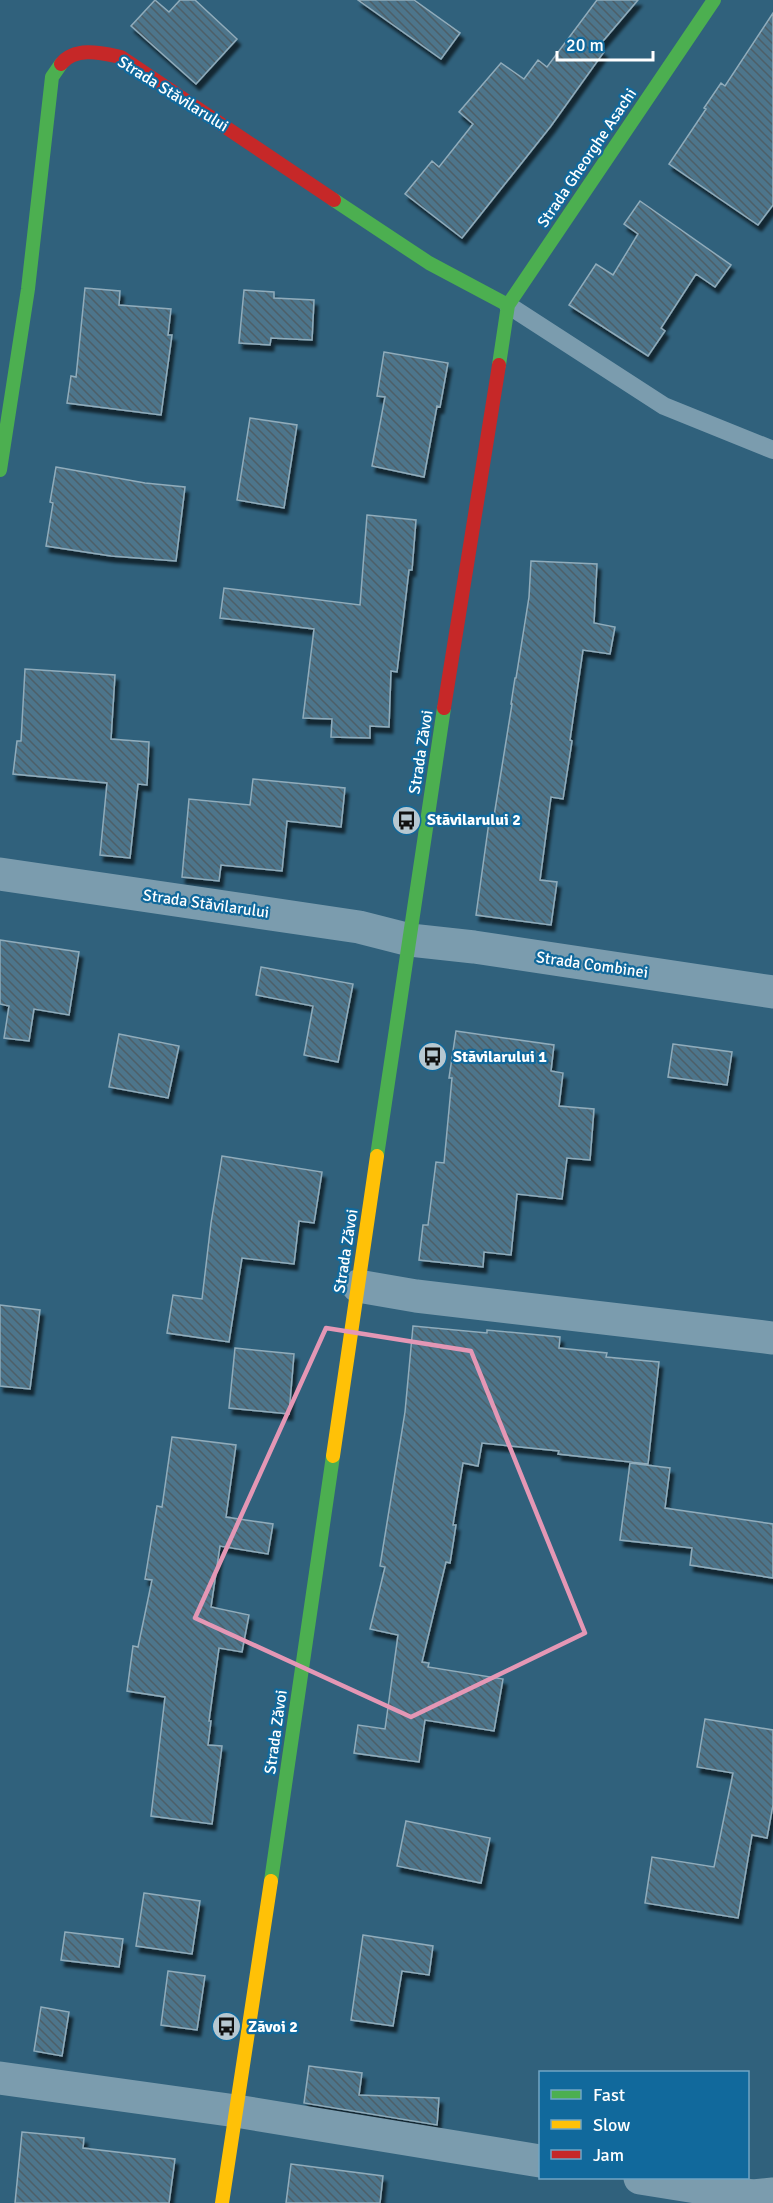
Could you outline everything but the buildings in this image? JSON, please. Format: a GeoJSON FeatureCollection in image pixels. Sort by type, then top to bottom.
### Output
{"type":"FeatureCollection","features":[{"type":"Feature","properties":{"kind":"street","name":"Strada Gheorghe Asachi"},"geometry":{"type":"LineString","coordinates":[[508,305],[714,0]]}},
{"type":"Feature","properties":{"kind":"street","name":"Strada Stăvilarului"},"geometry":{"type":"LineString","coordinates":[[0,471],[28,289],[52,77],[66,57],[89,51],[121,57],[429,263],[508,305]]}},
{"type":"Feature","properties":{"kind":"street","name":"Strada Zăvoi"},"geometry":{"type":"LineString","coordinates":[[222,2203],[424,835],[508,305]]}},
{"type":"Feature","properties":{"kind":"street","name":"Strada Stăvilarului"},"geometry":{"type":"LineString","coordinates":[[0,874],[359,927],[410,940]]}},
{"type":"Feature","properties":{"kind":"street","name":"Strada Combinei"},"geometry":{"type":"LineString","coordinates":[[410,940],[474,947],[773,992]]}},
{"type":"Feature","properties":{"kind":"street"},"geometry":{"type":"LineString","coordinates":[[358,1286],[416,1296],[773,1338]]}},
{"type":"Feature","properties":{"kind":"street"},"geometry":{"type":"LineString","coordinates":[[0,2078],[236,2111],[539,2161]]}},
{"type":"Feature","properties":{"kind":"street"},"geometry":{"type":"LineString","coordinates":[[646,2179],[753,2196],[773,2194]]}},
{"type":"Feature","properties":{"kind":"lane"},"geometry":{"type":"LineString","coordinates":[[508,305],[664,406],[773,450]]}},
{"type":"Feature","properties":{"kind":"highlighted area"},"geometry":{"type":"Polygon","coordinates":[[[326,1328],[471,1351],[585,1633],[411,1717],[195,1618],[326,1328]]]}},
{"type":"Feature","properties":{"kind":"traffic: fast"},"geometry":{"type":"LineString","coordinates":[[499,365],[508,305],[714,0]]}},
{"type":"Feature","properties":{"kind":"traffic: fast"},"geometry":{"type":"LineString","coordinates":[[0,470],[28,289],[52,77],[61,64]]}},
{"type":"Feature","properties":{"kind":"traffic: fast"},"geometry":{"type":"LineString","coordinates":[[334,200],[429,263],[508,305]]}},
{"type":"Feature","properties":{"kind":"traffic: fast"},"geometry":{"type":"LineString","coordinates":[[377,1156],[444,708]]}},
{"type":"Feature","properties":{"kind":"traffic: fast"},"geometry":{"type":"LineString","coordinates":[[271,1881],[333,1456]]}},
{"type":"Feature","properties":{"kind":"traffic: slow"},"geometry":{"type":"LineString","coordinates":[[333,1456],[377,1156]]}},
{"type":"Feature","properties":{"kind":"traffic: slow"},"geometry":{"type":"LineString","coordinates":[[222,2203],[271,1881]]}},
{"type":"Feature","properties":{"kind":"traffic: jam"},"geometry":{"type":"LineString","coordinates":[[61,64],[67,58],[89,52],[121,57],[334,200]]}},
{"type":"Feature","properties":{"kind":"traffic: jam"},"geometry":{"type":"LineString","coordinates":[[444,708],[499,365]]}},
{"type":"Feature","properties":{"kind":"place","name":"Stăvilarului 2"},"geometry":{"type":"Point","coordinates":[406,820]}},
{"type":"Feature","properties":{"kind":"place","name":"Stăvilarului 1"},"geometry":{"type":"Point","coordinates":[432,1057]}},
{"type":"Feature","properties":{"kind":"place","name":"Zăvoi 2"},"geometry":{"type":"Point","coordinates":[227,2027]}}]}
